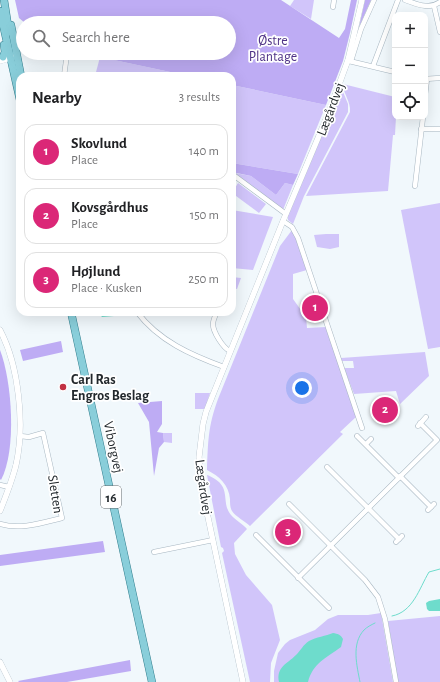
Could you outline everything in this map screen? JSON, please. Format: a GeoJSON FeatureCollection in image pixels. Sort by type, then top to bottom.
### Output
{"type":"FeatureCollection","features":[{"type":"Feature","properties":{"kind":"main road"},"geometry":{"type":"LineString","coordinates":[[4,0],[5,58]]}},
{"type":"Feature","properties":{"kind":"main road"},"geometry":{"type":"LineString","coordinates":[[4,0],[16,54]]}},
{"type":"Feature","properties":{"kind":"main road"},"geometry":{"type":"LineString","coordinates":[[0,11],[5,58],[16,76]]}},
{"type":"Feature","properties":{"kind":"main road"},"geometry":{"type":"LineString","coordinates":[[0,19],[5,58],[16,89]]}},
{"type":"Feature","properties":{"kind":"main road"},"geometry":{"type":"LineString","coordinates":[[17,60],[20,72]]}},
{"type":"Feature","properties":{"kind":"main road","name":"Viborgvej"},"geometry":{"type":"LineString","coordinates":[[72,316],[152,682]]}},
{"type":"Feature","properties":{"kind":"street"},"geometry":{"type":"LineString","coordinates":[[332,7],[334,0]]}},
{"type":"Feature","properties":{"kind":"street","name":"Lægårdvej"},"geometry":{"type":"LineString","coordinates":[[243,682],[202,489],[199,456],[203,424],[206,412],[230,351],[349,61],[362,0]]}},
{"type":"Feature","properties":{"kind":"street"},"geometry":{"type":"LineString","coordinates":[[374,0],[349,61],[392,71]]}},
{"type":"Feature","properties":{"kind":"street"},"geometry":{"type":"LineString","coordinates":[[373,66],[398,0]]}},
{"type":"Feature","properties":{"kind":"street"},"geometry":{"type":"LineString","coordinates":[[405,0],[424,6],[434,6],[440,2]]}},
{"type":"Feature","properties":{"kind":"street"},"geometry":{"type":"LineString","coordinates":[[434,6],[440,32]]}},
{"type":"Feature","properties":{"kind":"street"},"geometry":{"type":"LineString","coordinates":[[65,72],[66,60]]}},
{"type":"Feature","properties":{"kind":"street"},"geometry":{"type":"LineString","coordinates":[[428,79],[440,78]]}},
{"type":"Feature","properties":{"kind":"street"},"geometry":{"type":"LineString","coordinates":[[416,186],[423,120]]}},
{"type":"Feature","properties":{"kind":"street"},"geometry":{"type":"LineString","coordinates":[[422,129],[440,129]]}},
{"type":"Feature","properties":{"kind":"street"},"geometry":{"type":"LineString","coordinates":[[236,177],[286,214]]}},
{"type":"Feature","properties":{"kind":"street"},"geometry":{"type":"LineString","coordinates":[[283,221],[292,227],[298,238],[362,428]]}},
{"type":"Feature","properties":{"kind":"street"},"geometry":{"type":"LineString","coordinates":[[141,316],[156,333],[168,342],[224,367]]}},
{"type":"Feature","properties":{"kind":"street"},"geometry":{"type":"LineString","coordinates":[[215,316],[213,326],[224,347],[230,351]]}},
{"type":"Feature","properties":{"kind":"street"},"geometry":{"type":"LineString","coordinates":[[0,330],[9,350],[16,375],[20,436],[16,463],[0,511]]}},
{"type":"Feature","properties":{"kind":"street"},"geometry":{"type":"LineString","coordinates":[[298,578],[438,438],[419,424],[426,417]]}},
{"type":"Feature","properties":{"kind":"street","name":"Sletten"},"geometry":{"type":"LineString","coordinates":[[0,524],[23,527],[62,518],[43,433],[29,437],[20,436]]}},
{"type":"Feature","properties":{"kind":"street"},"geometry":{"type":"LineString","coordinates":[[357,436],[431,507]]}},
{"type":"Feature","properties":{"kind":"street"},"geometry":{"type":"LineString","coordinates":[[366,444],[371,439]]}},
{"type":"Feature","properties":{"kind":"street"},"geometry":{"type":"LineString","coordinates":[[327,467],[399,539]]}},
{"type":"Feature","properties":{"kind":"street"},"geometry":{"type":"LineString","coordinates":[[333,472],[337,468]]}},
{"type":"Feature","properties":{"kind":"street"},"geometry":{"type":"LineString","coordinates":[[0,485],[9,487]]}},
{"type":"Feature","properties":{"kind":"street"},"geometry":{"type":"LineString","coordinates":[[289,504],[365,580],[378,597],[382,607],[396,682]]}},
{"type":"Feature","properties":{"kind":"street"},"geometry":{"type":"LineString","coordinates":[[295,509],[300,504]]}},
{"type":"Feature","properties":{"kind":"street"},"geometry":{"type":"LineString","coordinates":[[256,535],[329,608]]}},
{"type":"Feature","properties":{"kind":"street"},"geometry":{"type":"LineString","coordinates":[[154,552],[213,540]]}},
{"type":"Feature","properties":{"kind":"street"},"geometry":{"type":"LineString","coordinates":[[0,662],[10,682]]}},
{"type":"Feature","properties":{"kind":"shaded area"},"geometry":{"type":"Polygon","coordinates":[[[294,0],[314,0],[311,19],[290,6],[294,0]]]}},
{"type":"Feature","properties":{"kind":"shaded area"},"geometry":{"type":"Polygon","coordinates":[[[99,60],[114,60],[170,72],[96,72],[99,60]]]}},
{"type":"Feature","properties":{"kind":"shaded area"},"geometry":{"type":"Polygon","coordinates":[[[343,84],[392,96],[392,120],[396,120],[388,191],[306,196],[350,112],[349,104],[343,84]]]}},
{"type":"Feature","properties":{"kind":"shaded area"},"geometry":{"type":"Polygon","coordinates":[[[236,86],[326,105],[298,174],[236,164],[236,86]]]}},
{"type":"Feature","properties":{"kind":"shaded area"},"geometry":{"type":"Polygon","coordinates":[[[341,87],[348,104],[348,112],[304,196],[293,224],[288,220],[288,216],[341,87]]]}},
{"type":"Feature","properties":{"kind":"shaded area"},"geometry":{"type":"Polygon","coordinates":[[[236,173],[251,176],[276,195],[285,183],[293,185],[283,210],[236,173]]]}},
{"type":"Feature","properties":{"kind":"shaded area"},"geometry":{"type":"Polygon","coordinates":[[[238,183],[266,204],[259,213],[236,196],[236,186],[238,183]]]}},
{"type":"Feature","properties":{"kind":"shaded area"},"geometry":{"type":"Polygon","coordinates":[[[440,203],[440,347],[428,349],[401,210],[440,203]]]}},
{"type":"Feature","properties":{"kind":"shaded area"},"geometry":{"type":"Polygon","coordinates":[[[236,211],[273,217],[253,270],[236,268],[236,211]]]}},
{"type":"Feature","properties":{"kind":"shaded area"},"geometry":{"type":"Polygon","coordinates":[[[292,230],[307,270],[293,274],[293,299],[306,317],[307,328],[326,327],[356,417],[340,432],[343,434],[250,526],[232,511],[230,507],[228,489],[223,482],[216,475],[207,470],[209,434],[218,399],[280,246],[292,230]]]}},
{"type":"Feature","properties":{"kind":"shaded area"},"geometry":{"type":"Polygon","coordinates":[[[339,234],[339,247],[330,249],[317,247],[314,235],[339,234]]]}},
{"type":"Feature","properties":{"kind":"shaded area"},"geometry":{"type":"Polygon","coordinates":[[[236,277],[241,278],[237,289],[236,277]]]}},
{"type":"Feature","properties":{"kind":"shaded area"},"geometry":{"type":"Polygon","coordinates":[[[425,352],[429,376],[400,404],[396,391],[354,394],[344,368],[354,368],[353,361],[342,361],[341,358],[425,352]]]}},
{"type":"Feature","properties":{"kind":"shaded area"},"geometry":{"type":"Polygon","coordinates":[[[195,393],[210,393],[205,409],[195,409],[195,393]]]}},
{"type":"Feature","properties":{"kind":"shaded area"},"geometry":{"type":"Polygon","coordinates":[[[163,433],[172,433],[172,443],[164,442],[163,433]]]}},
{"type":"Feature","properties":{"kind":"shaded area"},"geometry":{"type":"Polygon","coordinates":[[[207,475],[220,483],[223,487],[228,510],[233,517],[247,529],[234,543],[235,554],[246,575],[272,605],[280,640],[271,663],[270,682],[250,682],[207,475]]]}},
{"type":"Feature","properties":{"kind":"shaded area"},"geometry":{"type":"Polygon","coordinates":[[[440,599],[440,611],[429,611],[427,609],[426,603],[440,599]]]}},
{"type":"Feature","properties":{"kind":"shaded area"},"geometry":{"type":"Polygon","coordinates":[[[381,613],[393,682],[274,682],[274,671],[278,653],[290,640],[315,630],[328,619],[338,615],[368,615],[381,613]]]}},
{"type":"Feature","properties":{"kind":"shaded area"},"geometry":{"type":"Polygon","coordinates":[[[440,616],[440,682],[398,682],[388,621],[440,616]]]}},
{"type":"Feature","properties":{"kind":"shaded area"},"geometry":{"type":"Polygon","coordinates":[[[333,633],[339,634],[343,639],[341,647],[317,665],[310,675],[308,682],[279,682],[279,673],[283,666],[309,641],[333,633]]]}},
{"type":"Feature","properties":{"kind":"green space","name":"Østre Plantage"},"geometry":{"type":"Polygon","coordinates":[[[15,0],[281,0],[339,38],[345,29],[351,0],[357,0],[343,61],[326,105],[236,86],[236,72],[170,72],[114,60],[236,60],[236,16],[19,16],[15,0]]]}},
{"type":"Feature","properties":{"kind":"green space"},"geometry":{"type":"Polygon","coordinates":[[[365,0],[371,0],[359,27],[365,0]]]}},
{"type":"Feature","properties":{"kind":"green space"},"geometry":{"type":"Polygon","coordinates":[[[236,164],[298,174],[293,185],[285,183],[276,195],[251,176],[236,173],[236,164]]]}},
{"type":"Feature","properties":{"kind":"green space"},"geometry":{"type":"Polygon","coordinates":[[[61,341],[63,352],[23,361],[20,350],[61,341]]]}},
{"type":"Feature","properties":{"kind":"green space"},"geometry":{"type":"Polygon","coordinates":[[[0,350],[7,379],[11,415],[9,451],[6,467],[1,480],[0,479],[0,350]]]}},
{"type":"Feature","properties":{"kind":"green space"},"geometry":{"type":"Polygon","coordinates":[[[162,401],[162,424],[157,432],[163,433],[164,442],[159,448],[154,476],[149,422],[138,403],[162,401]]]}},
{"type":"Feature","properties":{"kind":"green space"},"geometry":{"type":"Polygon","coordinates":[[[103,541],[105,552],[0,566],[0,555],[103,541]]]}},
{"type":"Feature","properties":{"kind":"green space"},"geometry":{"type":"Polygon","coordinates":[[[130,660],[131,671],[67,682],[18,681],[130,660]]]}},
{"type":"Feature","properties":{"kind":"waterway"},"geometry":{"type":"LineString","coordinates":[[392,616],[399,614],[410,605],[415,599],[429,572],[440,569]]}},
{"type":"Feature","properties":{"kind":"waterway"},"geometry":{"type":"LineString","coordinates":[[360,682],[356,655],[357,642],[364,630],[375,623]]}},
{"type":"Feature","properties":{"kind":"place","name":"Skovlund"},"geometry":{"type":"Point","coordinates":[315,308]}},
{"type":"Feature","properties":{"kind":"place","name":"Carl Ras Engros Beslag"},"geometry":{"type":"Point","coordinates":[63,387]}},
{"type":"Feature","properties":{"kind":"place","name":"Kovsgårdhus"},"geometry":{"type":"Point","coordinates":[385,410]}},
{"type":"Feature","properties":{"kind":"place","name":"Højlund"},"geometry":{"type":"Point","coordinates":[288,532]}}]}
